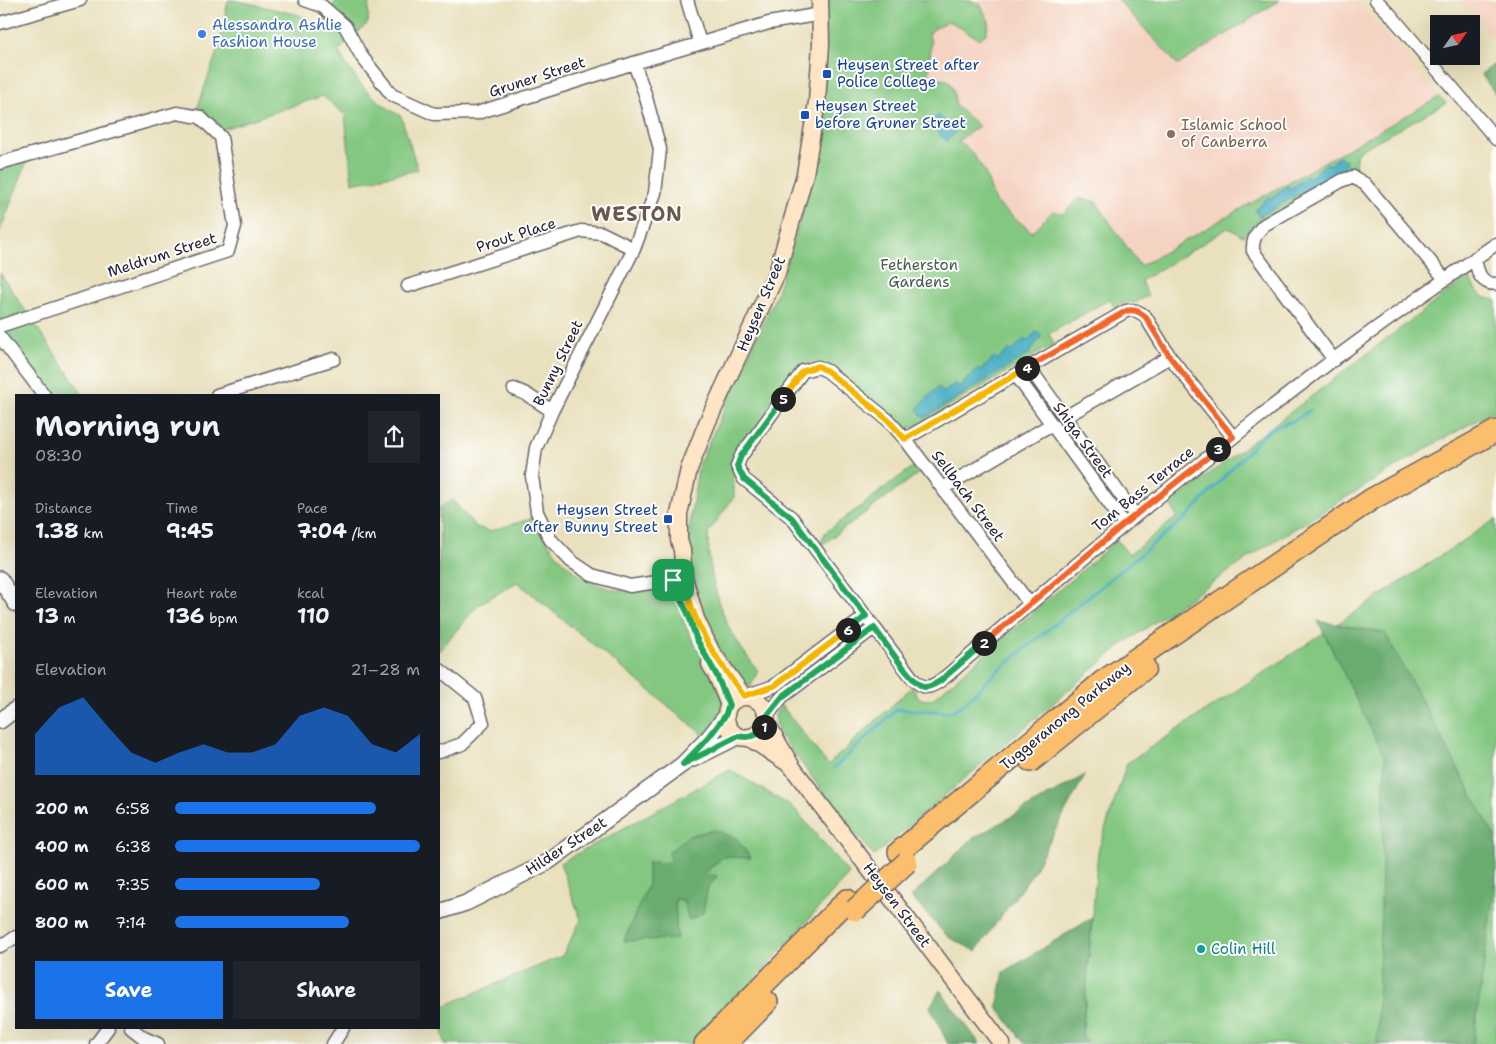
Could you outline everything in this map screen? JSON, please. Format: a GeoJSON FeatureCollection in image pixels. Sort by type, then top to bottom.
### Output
{"type":"FeatureCollection","features":[{"type":"Feature","properties":{"kind":"highway","name":"Tuggeranong Parkway"},"geometry":{"type":"LineString","coordinates":[[705,1044],[903,857],[1102,682],[1372,499],[1496,430]]}},
{"type":"Feature","properties":{"kind":"highway","name":"Tuggeranong Parkway"},"geometry":{"type":"LineString","coordinates":[[903,857],[1152,662],[1384,508],[1496,446]]}},
{"type":"Feature","properties":{"kind":"highway","name":"Tuggeranong Parkway"},"geometry":{"type":"LineString","coordinates":[[726,1044],[851,905]]}},
{"type":"Feature","properties":{"kind":"main road","name":"Heysen Street"},"geometry":{"type":"LineString","coordinates":[[820,7],[821,44],[817,102],[805,174],[778,273],[707,423],[689,468],[679,514],[679,540],[674,550],[679,579],[711,651],[745,696],[754,698],[765,709],[766,720],[792,766],[1002,1044]]}},
{"type":"Feature","properties":{"kind":"main road","name":"Heysen Street"},"geometry":{"type":"LineString","coordinates":[[679,579],[678,593],[689,616],[696,638],[717,676],[727,711],[729,729],[792,766]]}},
{"type":"Feature","properties":{"kind":"main road"},"geometry":{"type":"LineString","coordinates":[[727,711],[736,699],[745,696]]}},
{"type":"Feature","properties":{"kind":"main road"},"geometry":{"type":"LineString","coordinates":[[744,737],[753,736],[761,731],[766,720]]}},
{"type":"Feature","properties":{"kind":"street"},"geometry":{"type":"LineString","coordinates":[[0,23],[80,0]]}},
{"type":"Feature","properties":{"kind":"street","name":"Gruner Street"},"geometry":{"type":"LineString","coordinates":[[304,0],[322,6],[344,26],[362,57],[392,95],[434,114],[477,113],[820,7]]}},
{"type":"Feature","properties":{"kind":"street"},"geometry":{"type":"LineString","coordinates":[[688,0],[700,43]]}},
{"type":"Feature","properties":{"kind":"street"},"geometry":{"type":"LineString","coordinates":[[1376,0],[1496,139]]}},
{"type":"Feature","properties":{"kind":"street","name":"Bunny Street"},"geometry":{"type":"LineString","coordinates":[[634,63],[645,94],[660,149],[656,193],[634,249],[552,411],[536,448],[532,476],[537,512],[550,539],[570,561],[592,575],[630,586],[679,579]]}},
{"type":"Feature","properties":{"kind":"street","name":"Meldrum Street"},"geometry":{"type":"LineString","coordinates":[[0,164],[177,113],[200,117],[221,137],[234,226],[228,251],[0,326]]}},
{"type":"Feature","properties":{"kind":"street"},"geometry":{"type":"LineString","coordinates":[[1334,360],[1253,251],[1252,242],[1257,232],[1264,225],[1342,180],[1352,177],[1365,184],[1445,279]]}},
{"type":"Feature","properties":{"kind":"street","name":"Prout Place"},"geometry":{"type":"LineString","coordinates":[[408,286],[581,231],[602,233],[634,249]]}},
{"type":"Feature","properties":{"kind":"street","name":"Tom Bass Terrace"},"geometry":{"type":"LineString","coordinates":[[874,628],[913,679],[922,686],[929,687],[935,685],[1029,603],[1233,437],[1334,360],[1496,244]]}},
{"type":"Feature","properties":{"kind":"street"},"geometry":{"type":"LineString","coordinates":[[1475,258],[1480,276],[1485,282],[1496,284]]}},
{"type":"Feature","properties":{"kind":"street"},"geometry":{"type":"LineString","coordinates":[[905,439],[1126,311],[1133,310],[1145,316],[1170,357],[1233,437]]}},
{"type":"Feature","properties":{"kind":"street"},"geometry":{"type":"LineString","coordinates":[[0,337],[43,394]]}},
{"type":"Feature","properties":{"kind":"street"},"geometry":{"type":"LineString","coordinates":[[1065,417],[1170,357]]}},
{"type":"Feature","properties":{"kind":"street"},"geometry":{"type":"LineString","coordinates":[[220,394],[334,359]]}},
{"type":"Feature","properties":{"kind":"street","name":"Sellbach Street"},"geometry":{"type":"LineString","coordinates":[[874,628],[792,518],[744,479],[737,466],[741,456],[803,371],[818,366],[827,371],[888,420],[905,439],[1029,603]]}},
{"type":"Feature","properties":{"kind":"street","name":"Shiga Street"},"geometry":{"type":"LineString","coordinates":[[1030,366],[1135,515]]}},
{"type":"Feature","properties":{"kind":"street","name":"Shiga Street"},"geometry":{"type":"LineString","coordinates":[[1016,374],[1124,524]]}},
{"type":"Feature","properties":{"kind":"street"},"geometry":{"type":"LineString","coordinates":[[514,389],[526,394],[552,411]]}},
{"type":"Feature","properties":{"kind":"street"},"geometry":{"type":"LineString","coordinates":[[943,488],[1052,424]]}},
{"type":"Feature","properties":{"kind":"street"},"geometry":{"type":"LineString","coordinates":[[0,580],[15,602]]}},
{"type":"Feature","properties":{"kind":"street"},"geometry":{"type":"LineString","coordinates":[[745,696],[774,686],[866,616]]}},
{"type":"Feature","properties":{"kind":"street"},"geometry":{"type":"LineString","coordinates":[[766,720],[782,697],[874,628]]}},
{"type":"Feature","properties":{"kind":"street"},"geometry":{"type":"LineString","coordinates":[[440,670],[475,698],[484,724],[462,744],[440,752]]}},
{"type":"Feature","properties":{"kind":"street"},"geometry":{"type":"LineString","coordinates":[[0,721],[15,711]]}},
{"type":"Feature","properties":{"kind":"street","name":"Hilder Street"},"geometry":{"type":"LineString","coordinates":[[440,912],[466,903],[548,862],[594,830],[683,764],[709,737],[727,711]]}},
{"type":"Feature","properties":{"kind":"street","name":"Hilder Street"},"geometry":{"type":"LineString","coordinates":[[683,764],[744,737]]}},
{"type":"Feature","properties":{"kind":"street"},"geometry":{"type":"LineString","coordinates":[[0,946],[15,938]]}},
{"type":"Feature","properties":{"kind":"street"},"geometry":{"type":"LineString","coordinates":[[96,1044],[107,1029]]}},
{"type":"Feature","properties":{"kind":"street"},"geometry":{"type":"LineString","coordinates":[[132,1029],[144,1038],[158,1044]]}},
{"type":"Feature","properties":{"kind":"street"},"geometry":{"type":"LineString","coordinates":[[333,1044],[342,1029]]}},
{"type":"Feature","properties":{"kind":"shaded area","name":"Islamic School of Canberra"},"geometry":{"type":"Polygon","coordinates":[[[972,0],[1356,0],[1439,97],[1139,266],[1096,202],[1078,198],[1063,214],[1053,211],[1032,232],[995,202],[985,172],[970,150],[958,141],[978,126],[956,106],[953,89],[931,79],[929,76],[931,42],[929,35],[931,31],[946,22],[951,22],[979,39],[980,4],[972,0]]]}},
{"type":"Feature","properties":{"kind":"shaded area"},"geometry":{"type":"Polygon","coordinates":[[[1461,0],[1496,0],[1496,41],[1480,22],[1480,15],[1474,15],[1461,0]]]}},
{"type":"Feature","properties":{"kind":"green space"},"geometry":{"type":"Polygon","coordinates":[[[228,0],[299,15],[318,26],[336,0],[369,0],[368,23],[338,51],[351,71],[372,96],[401,116],[418,170],[352,183],[345,115],[323,96],[220,130],[196,112],[219,46],[228,0]]]}},
{"type":"Feature","properties":{"kind":"green space","name":"Fetherston Gardens"},"geometry":{"type":"Polygon","coordinates":[[[826,0],[956,0],[972,1],[980,4],[989,21],[986,34],[979,39],[951,22],[946,22],[931,31],[929,35],[931,42],[929,76],[934,80],[948,80],[953,89],[956,106],[979,126],[958,141],[970,150],[985,172],[995,202],[1032,232],[1053,211],[1064,214],[1078,198],[1096,202],[1140,266],[1439,97],[1446,103],[1357,152],[1354,170],[1255,224],[1243,236],[1228,228],[1141,281],[1148,295],[1135,303],[1127,302],[1115,309],[1110,299],[1049,334],[1054,344],[914,427],[902,426],[819,363],[809,362],[798,370],[734,468],[734,497],[708,533],[712,576],[719,604],[728,626],[758,671],[750,687],[741,681],[726,661],[710,633],[702,612],[693,581],[688,551],[691,513],[699,464],[775,298],[813,179],[822,116],[826,0]]]}},
{"type":"Feature","properties":{"kind":"green space"},"geometry":{"type":"Polygon","coordinates":[[[1118,0],[1280,0],[1178,65],[1118,0]]]}},
{"type":"Feature","properties":{"kind":"green space"},"geometry":{"type":"Polygon","coordinates":[[[1496,63],[1496,95],[1481,74],[1496,63]]]}},
{"type":"Feature","properties":{"kind":"green space"},"geometry":{"type":"Polygon","coordinates":[[[27,161],[0,231],[0,169],[27,161]]]}},
{"type":"Feature","properties":{"kind":"green space"},"geometry":{"type":"Polygon","coordinates":[[[0,273],[82,394],[47,394],[0,326],[0,273]]]}},
{"type":"Feature","properties":{"kind":"green space"},"geometry":{"type":"Polygon","coordinates":[[[1469,276],[1478,293],[1496,300],[1496,410],[1439,441],[1263,548],[1120,646],[874,856],[838,812],[778,732],[775,715],[781,705],[828,765],[912,687],[918,698],[925,700],[934,698],[1117,540],[1129,555],[1177,517],[1170,504],[1469,276]]]}},
{"type":"Feature","properties":{"kind":"green space"},"geometry":{"type":"Polygon","coordinates":[[[918,463],[923,470],[819,547],[825,533],[918,463]]]}},
{"type":"Feature","properties":{"kind":"green space"},"geometry":{"type":"Polygon","coordinates":[[[452,500],[476,527],[490,531],[533,518],[559,556],[592,583],[623,591],[666,589],[672,594],[678,604],[686,627],[728,703],[705,736],[517,582],[478,605],[440,650],[440,507],[452,500]]]}},
{"type":"Feature","properties":{"kind":"green space"},"geometry":{"type":"Polygon","coordinates":[[[1496,519],[1496,1044],[1088,1044],[1082,1037],[1098,851],[1127,763],[1496,519]]]}},
{"type":"Feature","properties":{"kind":"green space"},"geometry":{"type":"Polygon","coordinates":[[[1318,621],[1385,633],[1496,839],[1496,873],[1473,1044],[1377,1044],[1385,758],[1318,621]]]}},
{"type":"Feature","properties":{"kind":"green space"},"geometry":{"type":"Polygon","coordinates":[[[730,770],[794,808],[849,874],[698,1044],[445,1044],[440,1023],[440,1008],[562,956],[581,920],[560,863],[730,770]]]}},
{"type":"Feature","properties":{"kind":"green space"},"geometry":{"type":"Polygon","coordinates":[[[1085,775],[1032,874],[976,951],[948,937],[911,897],[972,839],[1085,775]]]}},
{"type":"Feature","properties":{"kind":"green space"},"geometry":{"type":"Polygon","coordinates":[[[714,830],[736,838],[751,858],[723,857],[704,874],[717,876],[708,886],[703,913],[689,920],[683,900],[675,899],[677,939],[624,941],[648,884],[648,862],[670,863],[669,852],[688,836],[714,830]]]}},
{"type":"Feature","properties":{"kind":"green space"},"geometry":{"type":"Polygon","coordinates":[[[1092,918],[1082,1037],[1088,1044],[1025,1044],[997,1007],[1004,972],[1092,918]]]}},
{"type":"Feature","properties":{"kind":"green space"},"geometry":{"type":"Polygon","coordinates":[[[940,990],[980,1044],[948,1044],[930,1007],[940,990]]]}},
{"type":"Feature","properties":{"kind":"water"},"geometry":{"type":"Polygon","coordinates":[[[938,115],[956,131],[947,141],[929,125],[938,115]]]}},
{"type":"Feature","properties":{"kind":"water"},"geometry":{"type":"Polygon","coordinates":[[[1339,156],[1346,161],[1344,168],[1259,217],[1255,210],[1269,196],[1272,199],[1287,185],[1291,189],[1306,176],[1309,178],[1339,156]]]}},
{"type":"Feature","properties":{"kind":"water"},"geometry":{"type":"Polygon","coordinates":[[[1037,331],[1042,335],[1029,354],[924,418],[917,409],[938,387],[944,393],[955,383],[959,387],[978,369],[980,371],[995,357],[998,360],[1009,349],[1012,351],[1024,339],[1027,341],[1037,331]]]}},
{"type":"Feature","properties":{"kind":"waterway"},"geometry":{"type":"LineString","coordinates":[[834,768],[897,709],[951,712],[963,705],[995,673],[1190,514],[1262,436],[1272,428],[1296,420],[1310,410]]}},
{"type":"Feature","properties":{"kind":"place","name":"Alessandra Ashlie Fashion House"},"geometry":{"type":"Point","coordinates":[202,34]}},
{"type":"Feature","properties":{"kind":"place","name":"Heysen Street after Police College"},"geometry":{"type":"Point","coordinates":[827,74]}},
{"type":"Feature","properties":{"kind":"place","name":"Heysen Street before Gruner Street"},"geometry":{"type":"Point","coordinates":[805,115]}},
{"type":"Feature","properties":{"kind":"place","name":"Islamic School of Canberra"},"geometry":{"type":"Point","coordinates":[1171,134]}},
{"type":"Feature","properties":{"kind":"place","name":"Heysen Street after Bunny Street"},"geometry":{"type":"Point","coordinates":[668,519]}},
{"type":"Feature","properties":{"kind":"place","name":"Colin Hill"},"geometry":{"type":"Point","coordinates":[1201,949]}},
{"type":"Feature","properties":{"kind":"district","name":"WESTON"},"geometry":{"type":"Point","coordinates":[637,214]}},
{"type":"Feature","properties":{"kind":"route"},"geometry":{"type":"LineString","coordinates":[[1133,310],[1145,316],[1170,357],[1233,437],[1029,603],[935,685],[926,687],[916,683],[874,628],[782,697],[766,717],[764,727],[757,734],[748,737],[739,736],[683,764],[709,737],[725,716],[729,705],[717,676],[696,638],[689,616],[673,580],[684,578],[696,619],[711,651],[744,696],[774,686],[866,616],[792,518],[744,479],[737,466],[741,456],[803,371],[810,368],[818,366],[827,371],[888,420],[905,439],[1126,311],[1133,310]]}}]}
